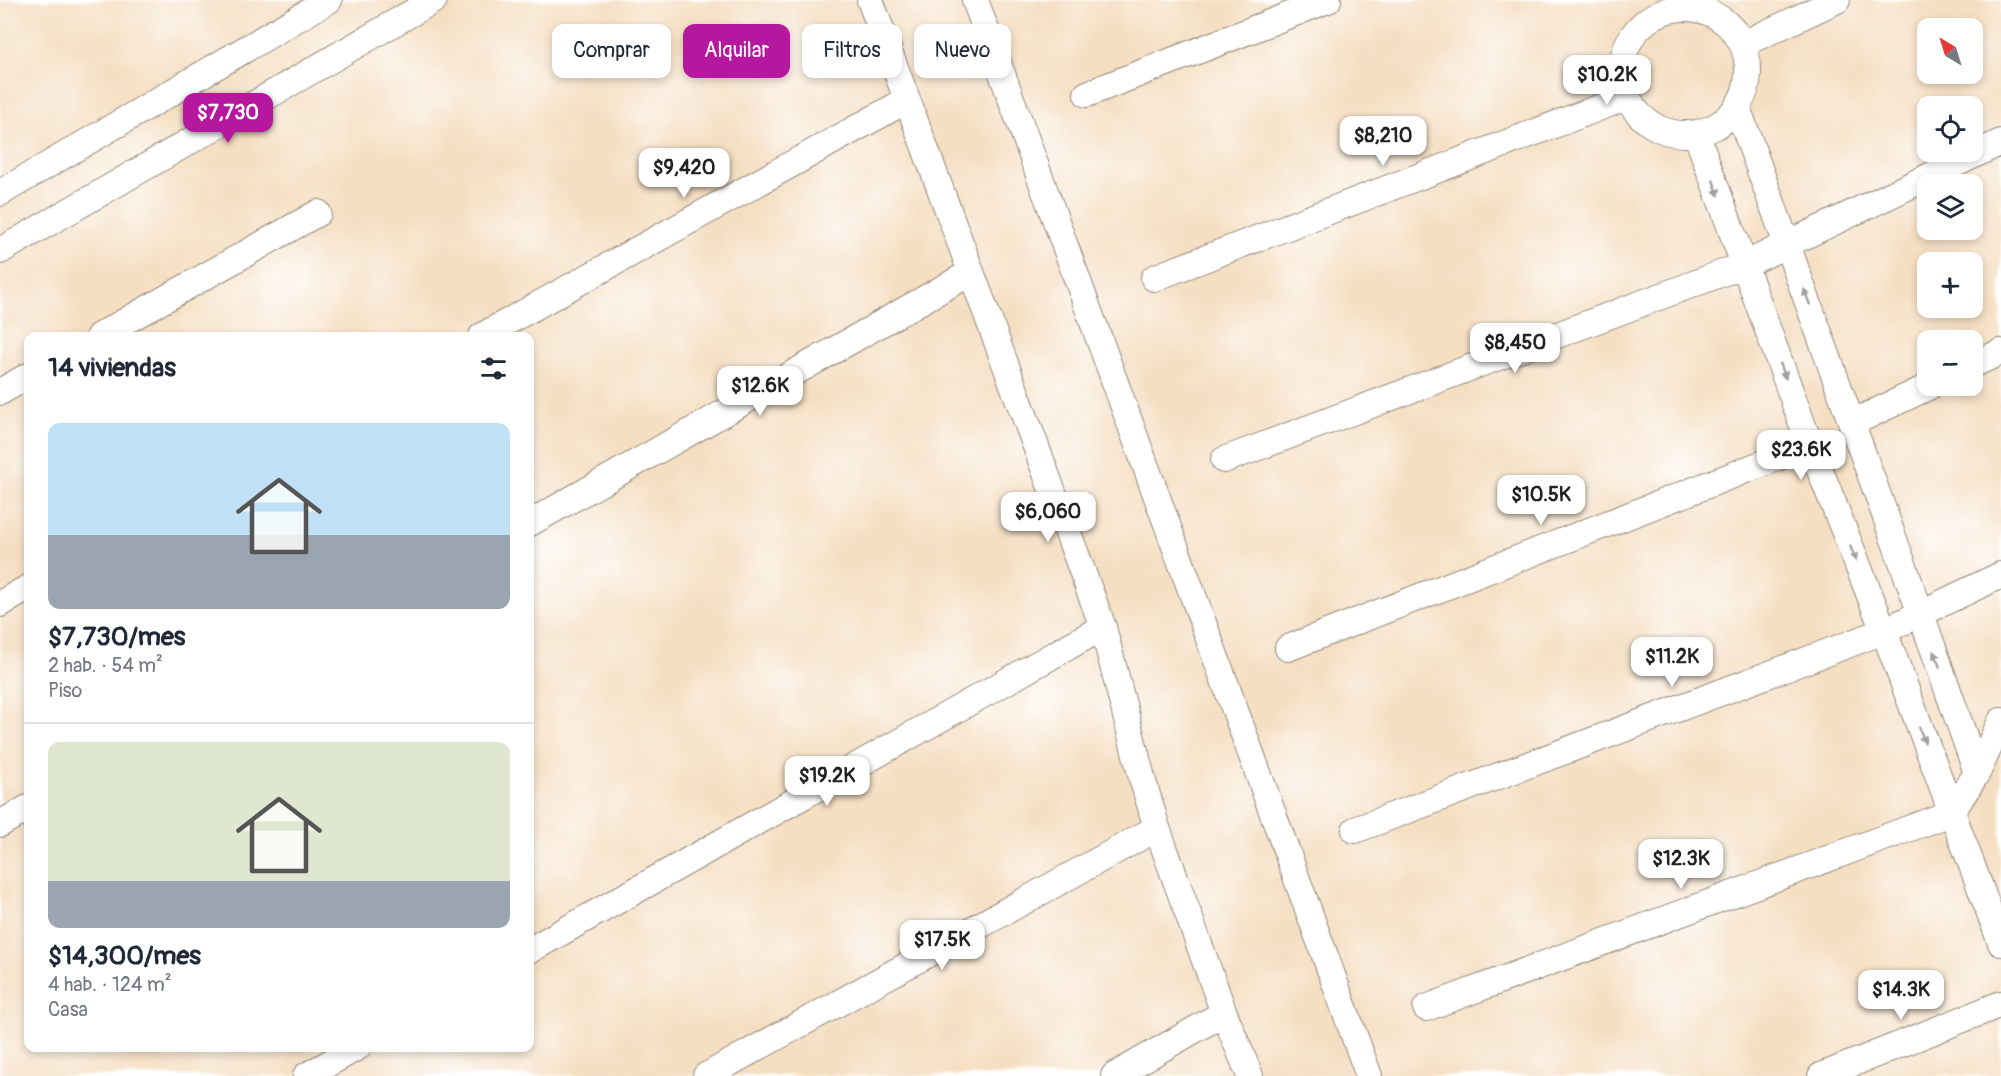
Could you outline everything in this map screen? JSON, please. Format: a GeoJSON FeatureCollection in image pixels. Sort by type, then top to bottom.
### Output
{"type":"FeatureCollection","features":[{"type":"Feature","properties":{"kind":"street"},"geometry":{"type":"LineString","coordinates":[[0,193],[329,0]]}},
{"type":"Feature","properties":{"kind":"street"},"geometry":{"type":"LineString","coordinates":[[0,251],[434,0]]}},
{"type":"Feature","properties":{"kind":"street"},"geometry":{"type":"LineString","coordinates":[[870,0],[1103,627],[1157,828],[1224,1013],[1250,1076]]}},
{"type":"Feature","properties":{"kind":"street"},"geometry":{"type":"LineString","coordinates":[[975,0],[1369,1076]]}},
{"type":"Feature","properties":{"kind":"street"},"geometry":{"type":"LineString","coordinates":[[1087,94],[1329,0]]}},
{"type":"Feature","properties":{"kind":"street"},"geometry":{"type":"LineString","coordinates":[[1743,44],[1837,0]]}},
{"type":"Feature","properties":{"kind":"street"},"geometry":{"type":"LineString","coordinates":[[1690,4],[1722,19],[1734,30],[1743,44],[1748,60],[1745,93],[1737,107],[1725,120],[1711,128],[1696,133],[1679,134],[1663,130],[1648,122],[1636,111],[1627,97],[1622,65],[1641,11],[1659,13],[1690,4]]}},
{"type":"Feature","properties":{"kind":"street"},"geometry":{"type":"LineString","coordinates":[[1154,278],[1627,97]]}},
{"type":"Feature","properties":{"kind":"street"},"geometry":{"type":"LineString","coordinates":[[489,332],[907,100]]}},
{"type":"Feature","properties":{"kind":"street"},"geometry":{"type":"LineString","coordinates":[[1737,107],[1922,614],[1977,773]]}},
{"type":"Feature","properties":{"kind":"street"},"geometry":{"type":"LineString","coordinates":[[1696,133],[1810,445],[1884,631],[2001,943]]}},
{"type":"Feature","properties":{"kind":"street"},"geometry":{"type":"LineString","coordinates":[[1224,460],[1744,265],[2001,142]]}},
{"type":"Feature","properties":{"kind":"street"},"geometry":{"type":"LineString","coordinates":[[106,332],[318,213]]}},
{"type":"Feature","properties":{"kind":"street"},"geometry":{"type":"LineString","coordinates":[[534,521],[970,273]]}},
{"type":"Feature","properties":{"kind":"street"},"geometry":{"type":"LineString","coordinates":[[1983,360],[2001,352]]}},
{"type":"Feature","properties":{"kind":"street"},"geometry":{"type":"LineString","coordinates":[[0,392],[24,378]]}},
{"type":"Feature","properties":{"kind":"street"},"geometry":{"type":"LineString","coordinates":[[1852,423],[1917,392]]}},
{"type":"Feature","properties":{"kind":"street"},"geometry":{"type":"LineString","coordinates":[[1287,648],[1810,445]]}},
{"type":"Feature","properties":{"kind":"street"},"geometry":{"type":"LineString","coordinates":[[1355,830],[1884,631],[2001,575]]}},
{"type":"Feature","properties":{"kind":"street"},"geometry":{"type":"LineString","coordinates":[[0,604],[24,590]]}},
{"type":"Feature","properties":{"kind":"street"},"geometry":{"type":"LineString","coordinates":[[534,948],[1103,627]]}},
{"type":"Feature","properties":{"kind":"street"},"geometry":{"type":"LineString","coordinates":[[1426,1008],[1951,813],[1977,773],[2001,722]]}},
{"type":"Feature","properties":{"kind":"street"},"geometry":{"type":"LineString","coordinates":[[0,824],[24,810]]}},
{"type":"Feature","properties":{"kind":"street"},"geometry":{"type":"LineString","coordinates":[[706,1076],[1157,828]]}},
{"type":"Feature","properties":{"kind":"street"},"geometry":{"type":"LineString","coordinates":[[1821,1076],[2001,1004]]}},
{"type":"Feature","properties":{"kind":"street"},"geometry":{"type":"LineString","coordinates":[[1114,1076],[1224,1013]]}},
{"type":"Feature","properties":{"kind":"street"},"geometry":{"type":"LineString","coordinates":[[306,1076],[349,1052]]}}]}
